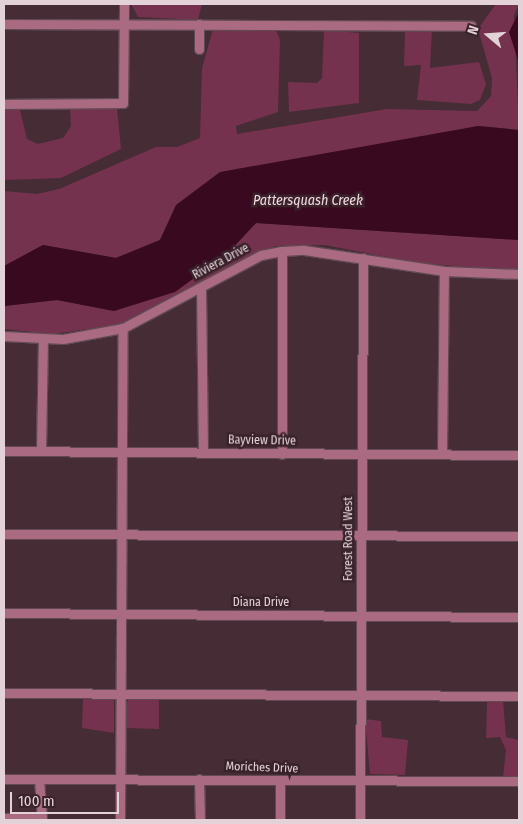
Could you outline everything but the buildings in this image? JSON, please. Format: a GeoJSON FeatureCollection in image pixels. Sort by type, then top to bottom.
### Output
{"type":"FeatureCollection","features":[{"type":"Feature","properties":{"kind":"street"},"geometry":{"type":"LineString","coordinates":[[4,104],[123,103],[124,4]]}},
{"type":"Feature","properties":{"kind":"street"},"geometry":{"type":"LineString","coordinates":[[4,24],[471,26]]}},
{"type":"Feature","properties":{"kind":"street"},"geometry":{"type":"LineString","coordinates":[[199,49],[200,24]]}},
{"type":"Feature","properties":{"kind":"street"},"geometry":{"type":"LineString","coordinates":[[282,251],[282,454]]}},
{"type":"Feature","properties":{"kind":"street","name":"Riviera Drive"},"geometry":{"type":"LineString","coordinates":[[4,336],[43,340],[123,328],[261,255],[282,251],[363,258],[444,271],[519,274]]}},
{"type":"Feature","properties":{"kind":"street","name":"Forest Road West"},"geometry":{"type":"LineString","coordinates":[[360,820],[363,258]]}},
{"type":"Feature","properties":{"kind":"street"},"geometry":{"type":"LineString","coordinates":[[442,454],[444,271]]}},
{"type":"Feature","properties":{"kind":"street"},"geometry":{"type":"LineString","coordinates":[[201,287],[202,453]]}},
{"type":"Feature","properties":{"kind":"street"},"geometry":{"type":"LineString","coordinates":[[120,820],[120,534],[123,328]]}},
{"type":"Feature","properties":{"kind":"street"},"geometry":{"type":"LineString","coordinates":[[41,451],[43,340]]}},
{"type":"Feature","properties":{"kind":"street","name":"Bayview Drive"},"geometry":{"type":"LineString","coordinates":[[4,451],[519,455]]}},
{"type":"Feature","properties":{"kind":"street"},"geometry":{"type":"LineString","coordinates":[[4,534],[519,536]]}},
{"type":"Feature","properties":{"kind":"street","name":"Diana Drive"},"geometry":{"type":"LineString","coordinates":[[4,613],[519,617]]}},
{"type":"Feature","properties":{"kind":"street"},"geometry":{"type":"LineString","coordinates":[[4,694],[519,696]]}},
{"type":"Feature","properties":{"kind":"street","name":"Moriches Drive"},"geometry":{"type":"LineString","coordinates":[[4,779],[199,779],[280,782],[519,781]]}},
{"type":"Feature","properties":{"kind":"street"},"geometry":{"type":"LineString","coordinates":[[4,818],[42,819],[39,779]]}},
{"type":"Feature","properties":{"kind":"street"},"geometry":{"type":"LineString","coordinates":[[199,779],[200,820]]}},
{"type":"Feature","properties":{"kind":"street"},"geometry":{"type":"LineString","coordinates":[[280,782],[280,820]]}},
{"type":"Feature","properties":{"kind":"shaded area"},"geometry":{"type":"Polygon","coordinates":[[[131,4],[202,4],[198,20],[138,17],[131,4]]]}},
{"type":"Feature","properties":{"kind":"shaded area"},"geometry":{"type":"Polygon","coordinates":[[[496,4],[519,4],[514,15],[519,130],[478,126],[177,205],[160,240],[116,258],[43,245],[4,266],[4,191],[37,194],[59,189],[156,147],[177,147],[200,138],[202,68],[213,29],[276,30],[280,40],[278,112],[236,126],[237,134],[387,109],[477,111],[491,96],[492,78],[478,29],[496,4]]]}},
{"type":"Feature","properties":{"kind":"shaded area"},"geometry":{"type":"Polygon","coordinates":[[[432,29],[430,68],[479,62],[486,84],[480,100],[471,104],[417,100],[421,65],[404,66],[405,30],[432,29]]]}},
{"type":"Feature","properties":{"kind":"shaded area"},"geometry":{"type":"Polygon","coordinates":[[[324,30],[359,33],[359,103],[289,112],[288,82],[317,83],[322,78],[324,30]]]}},
{"type":"Feature","properties":{"kind":"shaded area"},"geometry":{"type":"Polygon","coordinates":[[[70,109],[117,109],[121,149],[61,178],[4,180],[4,110],[20,110],[27,139],[38,144],[63,138],[71,126],[70,109]]]}},
{"type":"Feature","properties":{"kind":"shaded area"},"geometry":{"type":"Polygon","coordinates":[[[256,223],[519,240],[519,271],[417,263],[325,245],[275,246],[241,260],[164,307],[118,325],[52,334],[4,329],[4,306],[57,300],[115,311],[226,255],[256,223]]]}},
{"type":"Feature","properties":{"kind":"shaded area"},"geometry":{"type":"Polygon","coordinates":[[[133,697],[159,699],[159,729],[126,728],[125,703],[133,697]]]}},
{"type":"Feature","properties":{"kind":"shaded area"},"geometry":{"type":"Polygon","coordinates":[[[83,699],[114,700],[114,733],[82,728],[83,699]]]}},
{"type":"Feature","properties":{"kind":"shaded area"},"geometry":{"type":"Polygon","coordinates":[[[503,700],[506,737],[519,740],[519,776],[503,777],[506,750],[500,737],[486,738],[487,702],[503,700]]]}},
{"type":"Feature","properties":{"kind":"shaded area"},"geometry":{"type":"Polygon","coordinates":[[[365,719],[381,721],[382,737],[408,740],[405,775],[370,774],[365,719]]]}},
{"type":"Feature","properties":{"kind":"water"},"geometry":{"type":"Polygon","coordinates":[[[519,12],[519,63],[509,32],[519,12]]]}},
{"type":"Feature","properties":{"kind":"water","name":"Pattersquash Creek"},"geometry":{"type":"Polygon","coordinates":[[[478,126],[519,130],[519,240],[256,223],[226,255],[175,292],[114,311],[57,300],[4,306],[4,266],[43,245],[116,258],[160,240],[176,205],[220,172],[478,126]]]}}]}
